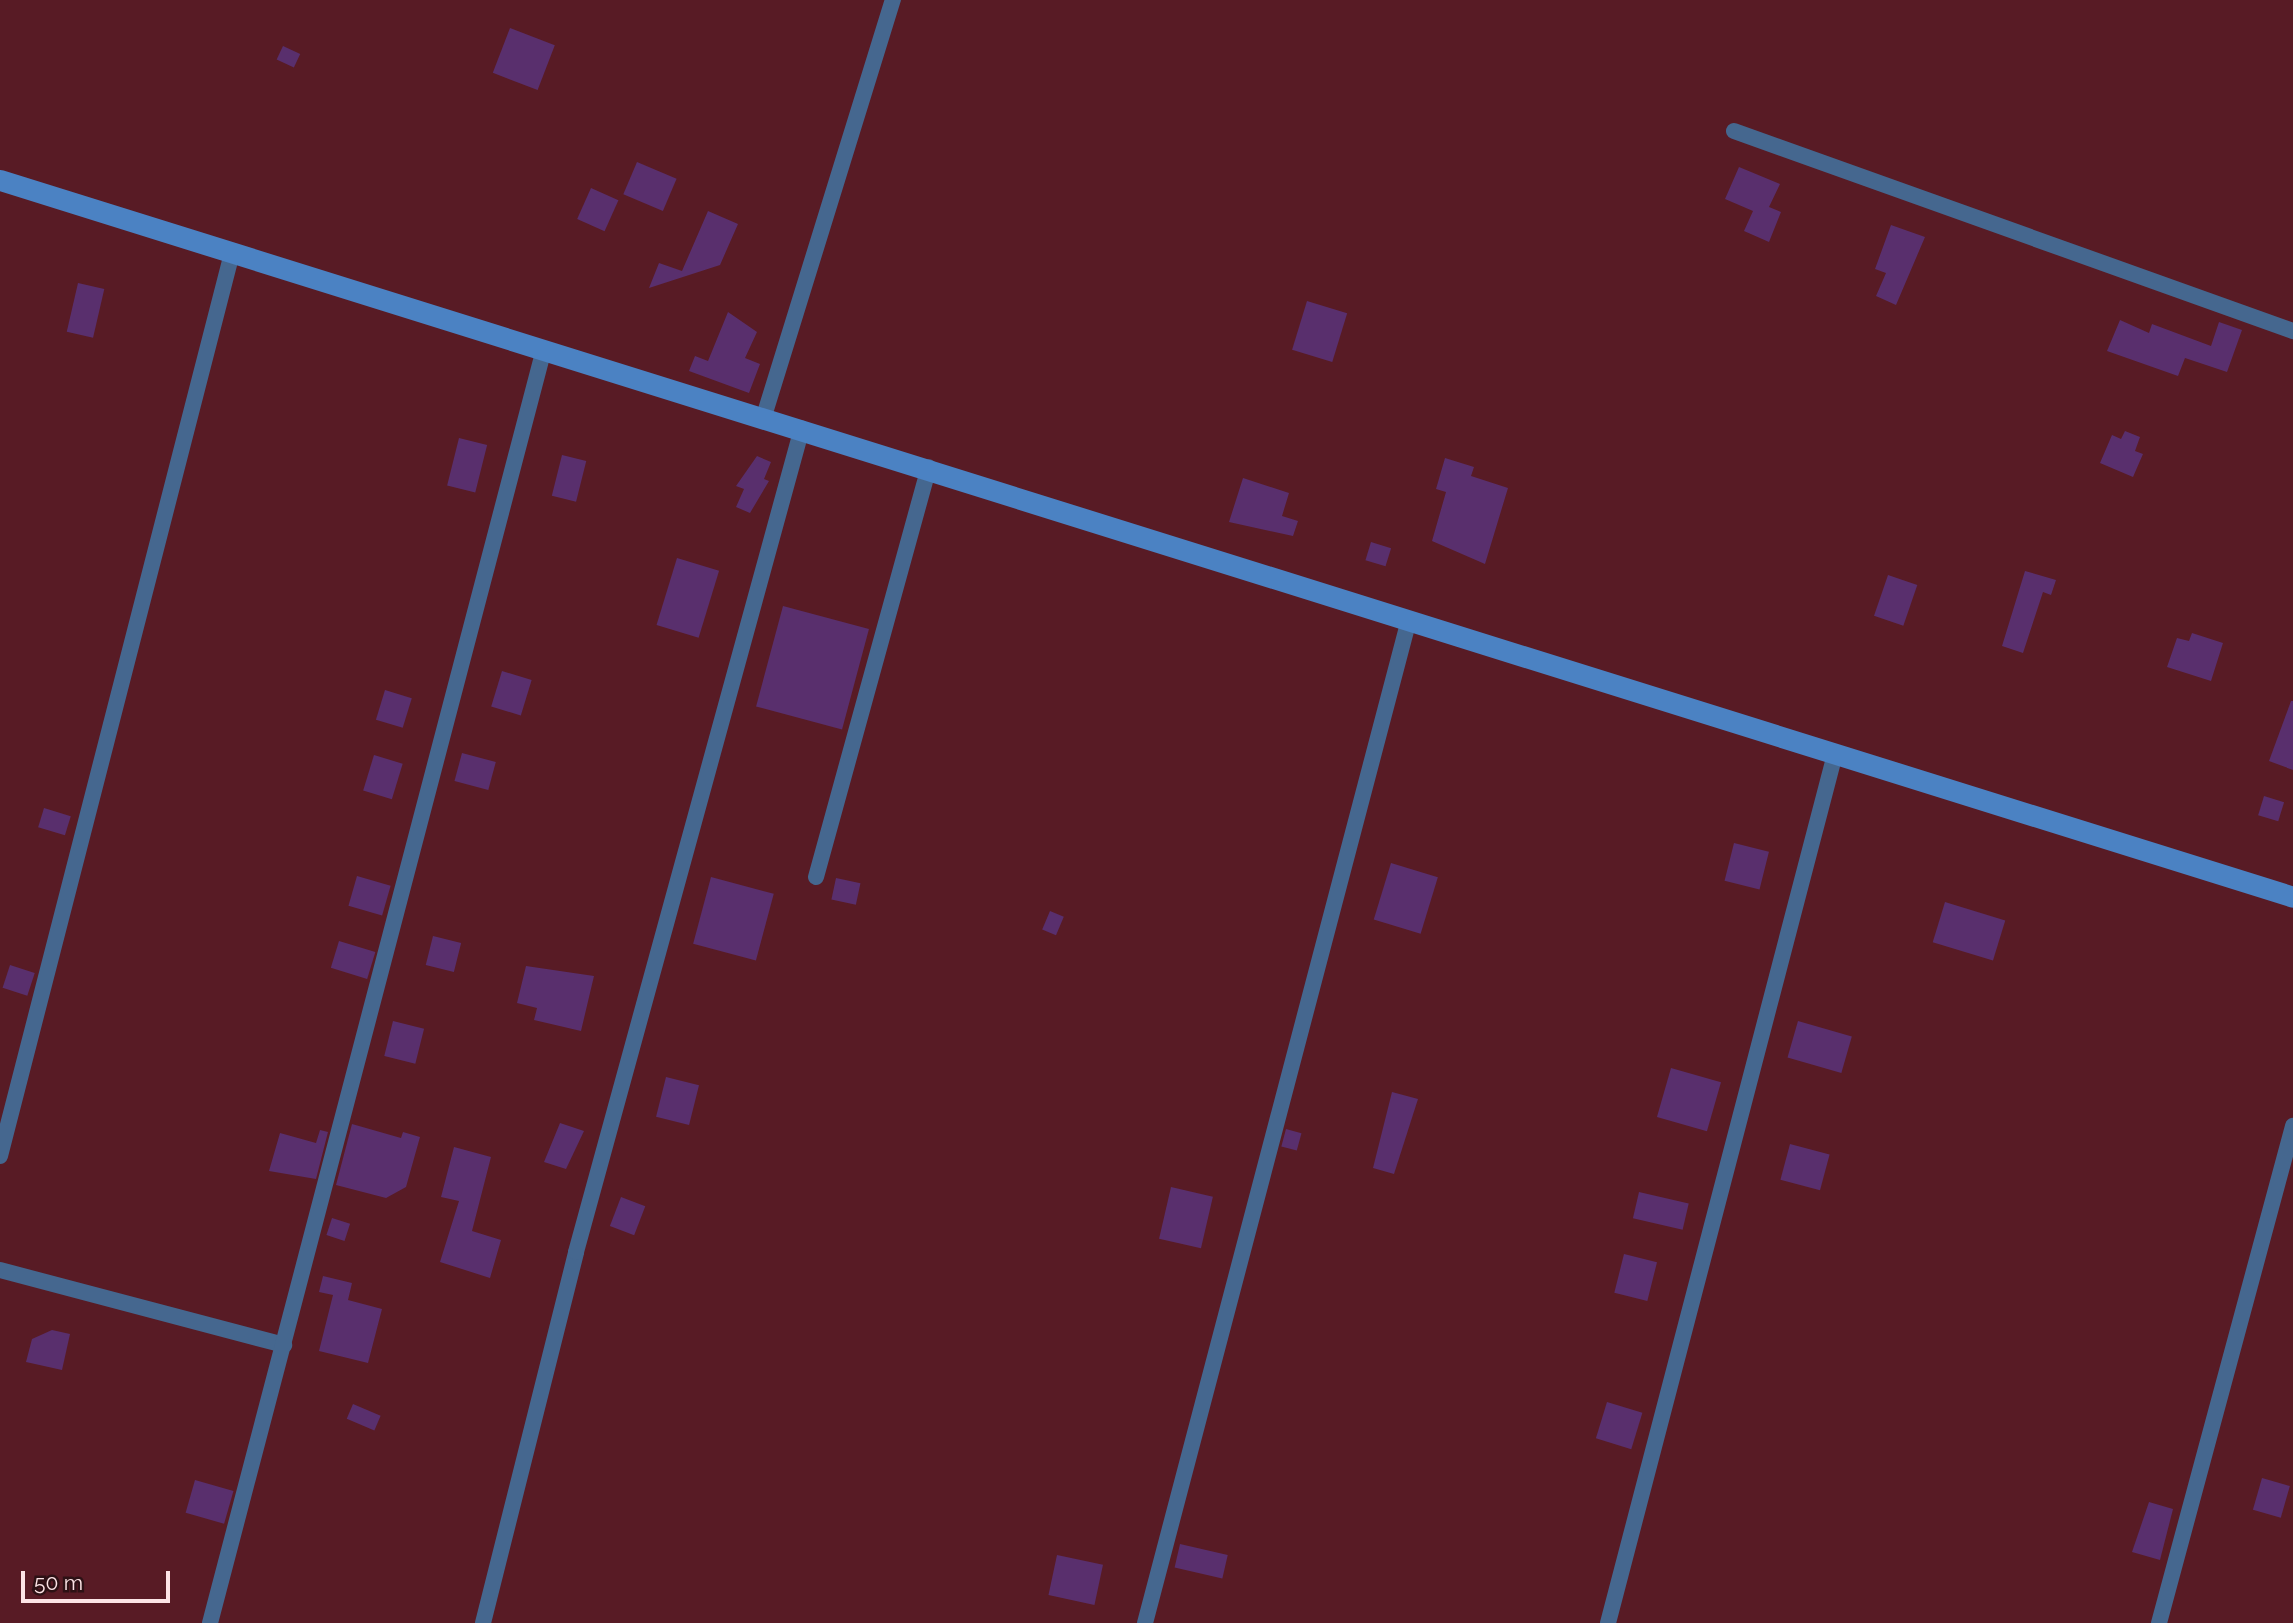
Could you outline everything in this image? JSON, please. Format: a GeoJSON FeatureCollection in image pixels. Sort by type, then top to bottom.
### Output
{"type":"FeatureCollection","features":[{"type":"Feature","properties":{"kind":"street"},"geometry":{"type":"LineString","coordinates":[[764,416],[893,0]]}},
{"type":"Feature","properties":{"kind":"street"},"geometry":{"type":"LineString","coordinates":[[1734,131],[2293,331]]}},
{"type":"Feature","properties":{"kind":"street"},"geometry":{"type":"LineString","coordinates":[[0,180],[929,467],[1408,624],[2293,897]]}},
{"type":"Feature","properties":{"kind":"street"},"geometry":{"type":"LineString","coordinates":[[0,1156],[232,253]]}},
{"type":"Feature","properties":{"kind":"street"},"geometry":{"type":"LineString","coordinates":[[210,1623],[544,349]]}},
{"type":"Feature","properties":{"kind":"street"},"geometry":{"type":"LineString","coordinates":[[483,1623],[576,1252],[802,428]]}},
{"type":"Feature","properties":{"kind":"street"},"geometry":{"type":"LineString","coordinates":[[816,877],[929,467]]}},
{"type":"Feature","properties":{"kind":"street"},"geometry":{"type":"LineString","coordinates":[[1145,1623],[1408,624]]}},
{"type":"Feature","properties":{"kind":"street"},"geometry":{"type":"LineString","coordinates":[[1608,1623],[1835,754]]}},
{"type":"Feature","properties":{"kind":"street"},"geometry":{"type":"LineString","coordinates":[[2160,1623],[2293,1126]]}},
{"type":"Feature","properties":{"kind":"street"},"geometry":{"type":"LineString","coordinates":[[0,1270],[284,1345]]}},
{"type":"Feature","properties":{"kind":"building"},"geometry":{"type":"Polygon","coordinates":[[[510,28],[555,45],[538,90],[493,73],[510,28]]]}},
{"type":"Feature","properties":{"kind":"building"},"geometry":{"type":"Polygon","coordinates":[[[283,46],[300,54],[294,68],[277,60],[283,46]]]}},
{"type":"Feature","properties":{"kind":"building"},"geometry":{"type":"Polygon","coordinates":[[[637,162],[677,179],[663,211],[623,194],[637,162]]]}},
{"type":"Feature","properties":{"kind":"building"},"geometry":{"type":"Polygon","coordinates":[[[1739,167],[1780,184],[1769,207],[1781,212],[1769,242],[1744,231],[1753,211],[1725,199],[1739,167]]]}},
{"type":"Feature","properties":{"kind":"building"},"geometry":{"type":"Polygon","coordinates":[[[591,188],[618,200],[605,231],[577,219],[591,188]]]}},
{"type":"Feature","properties":{"kind":"building"},"geometry":{"type":"Polygon","coordinates":[[[708,211],[738,224],[720,265],[649,288],[659,263],[682,271],[708,211]]]}},
{"type":"Feature","properties":{"kind":"building"},"geometry":{"type":"Polygon","coordinates":[[[1891,225],[1925,237],[1896,305],[1876,296],[1886,273],[1875,269],[1891,225]]]}},
{"type":"Feature","properties":{"kind":"building"},"geometry":{"type":"Polygon","coordinates":[[[78,283],[104,289],[93,338],[67,332],[78,283]]]}},
{"type":"Feature","properties":{"kind":"building"},"geometry":{"type":"Polygon","coordinates":[[[1307,301],[1347,313],[1332,362],[1292,350],[1307,301]]]}},
{"type":"Feature","properties":{"kind":"building"},"geometry":{"type":"Polygon","coordinates":[[[728,312],[757,332],[745,358],[760,364],[749,393],[689,371],[695,356],[708,361],[728,312]]]}},
{"type":"Feature","properties":{"kind":"building"},"geometry":{"type":"Polygon","coordinates":[[[2120,320],[2149,333],[2152,324],[2211,346],[2219,322],[2242,330],[2227,372],[2185,358],[2178,376],[2107,351],[2120,320]]]}},
{"type":"Feature","properties":{"kind":"building"},"geometry":{"type":"Polygon","coordinates":[[[2125,431],[2140,437],[2135,451],[2143,454],[2133,477],[2100,463],[2112,435],[2121,439],[2125,431]]]}},
{"type":"Feature","properties":{"kind":"building"},"geometry":{"type":"Polygon","coordinates":[[[459,438],[487,445],[475,493],[447,486],[459,438]]]}},
{"type":"Feature","properties":{"kind":"building"},"geometry":{"type":"Polygon","coordinates":[[[562,455],[586,461],[576,502],[552,496],[562,455]]]}},
{"type":"Feature","properties":{"kind":"building"},"geometry":{"type":"Polygon","coordinates":[[[757,456],[771,462],[764,479],[769,481],[750,513],[736,507],[744,489],[736,486],[757,456]]]}},
{"type":"Feature","properties":{"kind":"building"},"geometry":{"type":"Polygon","coordinates":[[[1445,458],[1474,467],[1471,476],[1508,488],[1485,564],[1432,541],[1446,492],[1436,489],[1445,458]]]}},
{"type":"Feature","properties":{"kind":"building"},"geometry":{"type":"Polygon","coordinates":[[[1243,478],[1289,493],[1282,516],[1298,521],[1293,536],[1229,522],[1243,478]]]}},
{"type":"Feature","properties":{"kind":"building"},"geometry":{"type":"Polygon","coordinates":[[[1371,542],[1391,548],[1386,566],[1365,560],[1371,542]]]}},
{"type":"Feature","properties":{"kind":"building"},"geometry":{"type":"Polygon","coordinates":[[[677,558],[719,571],[699,638],[657,625],[677,558]]]}},
{"type":"Feature","properties":{"kind":"building"},"geometry":{"type":"Polygon","coordinates":[[[2025,571],[2056,580],[2051,595],[2043,592],[2023,653],[2002,646],[2025,571]]]}},
{"type":"Feature","properties":{"kind":"building"},"geometry":{"type":"Polygon","coordinates":[[[1888,575],[1917,585],[1903,626],[1874,616],[1888,575]]]}},
{"type":"Feature","properties":{"kind":"building"},"geometry":{"type":"Polygon","coordinates":[[[783,606],[869,629],[842,729],[756,706],[783,606]]]}},
{"type":"Feature","properties":{"kind":"building"},"geometry":{"type":"Polygon","coordinates":[[[2192,633],[2223,643],[2211,681],[2167,667],[2177,638],[2189,641],[2192,633]]]}},
{"type":"Feature","properties":{"kind":"building"},"geometry":{"type":"Polygon","coordinates":[[[502,671],[532,680],[521,715],[491,706],[502,671]]]}},
{"type":"Feature","properties":{"kind":"building"},"geometry":{"type":"Polygon","coordinates":[[[385,690],[412,698],[403,728],[376,720],[385,690]]]}},
{"type":"Feature","properties":{"kind":"building"},"geometry":{"type":"Polygon","coordinates":[[[2293,701],[2293,770],[2269,761],[2293,701]]]}},
{"type":"Feature","properties":{"kind":"building"},"geometry":{"type":"Polygon","coordinates":[[[462,753],[496,762],[488,790],[454,781],[462,753]]]}},
{"type":"Feature","properties":{"kind":"building"},"geometry":{"type":"Polygon","coordinates":[[[374,755],[403,764],[392,799],[363,790],[374,755]]]}},
{"type":"Feature","properties":{"kind":"building"},"geometry":{"type":"Polygon","coordinates":[[[2264,796],[2284,802],[2278,821],[2258,815],[2264,796]]]}},
{"type":"Feature","properties":{"kind":"building"},"geometry":{"type":"Polygon","coordinates":[[[44,808],[71,816],[65,835],[38,827],[44,808]]]}},
{"type":"Feature","properties":{"kind":"building"},"geometry":{"type":"Polygon","coordinates":[[[1734,843],[1769,852],[1759,890],[1725,881],[1734,843]]]}},
{"type":"Feature","properties":{"kind":"building"},"geometry":{"type":"Polygon","coordinates":[[[1391,863],[1438,877],[1421,934],[1374,919],[1391,863]]]}},
{"type":"Feature","properties":{"kind":"building"},"geometry":{"type":"Polygon","coordinates":[[[357,876],[391,886],[382,915],[348,906],[357,876]]]}},
{"type":"Feature","properties":{"kind":"building"},"geometry":{"type":"Polygon","coordinates":[[[711,877],[774,894],[756,960],[693,944],[711,877]]]}},
{"type":"Feature","properties":{"kind":"building"},"geometry":{"type":"Polygon","coordinates":[[[836,878],[860,883],[856,905],[831,900],[836,878]]]}},
{"type":"Feature","properties":{"kind":"building"},"geometry":{"type":"Polygon","coordinates":[[[1945,902],[2005,920],[1993,961],[1933,942],[1945,902]]]}},
{"type":"Feature","properties":{"kind":"building"},"geometry":{"type":"Polygon","coordinates":[[[1050,911],[1064,917],[1056,935],[1042,929],[1050,911]]]}},
{"type":"Feature","properties":{"kind":"building"},"geometry":{"type":"Polygon","coordinates":[[[433,936],[461,943],[454,972],[426,965],[433,936]]]}},
{"type":"Feature","properties":{"kind":"building"},"geometry":{"type":"Polygon","coordinates":[[[339,941],[375,952],[367,979],[331,968],[339,941]]]}},
{"type":"Feature","properties":{"kind":"building"},"geometry":{"type":"Polygon","coordinates":[[[10,965],[35,973],[27,996],[3,988],[10,965]]]}},
{"type":"Feature","properties":{"kind":"building"},"geometry":{"type":"Polygon","coordinates":[[[526,966],[594,976],[581,1031],[534,1020],[537,1008],[517,1003],[526,966]]]}},
{"type":"Feature","properties":{"kind":"building"},"geometry":{"type":"Polygon","coordinates":[[[393,1021],[424,1029],[415,1064],[384,1056],[393,1021]]]}},
{"type":"Feature","properties":{"kind":"building"},"geometry":{"type":"Polygon","coordinates":[[[1798,1021],[1852,1036],[1841,1073],[1788,1058],[1798,1021]]]}},
{"type":"Feature","properties":{"kind":"building"},"geometry":{"type":"Polygon","coordinates":[[[1671,1068],[1721,1082],[1707,1131],[1657,1117],[1671,1068]]]}},
{"type":"Feature","properties":{"kind":"building"},"geometry":{"type":"Polygon","coordinates":[[[666,1077],[699,1085],[689,1125],[656,1117],[666,1077]]]}},
{"type":"Feature","properties":{"kind":"building"},"geometry":{"type":"Polygon","coordinates":[[[1392,1092],[1418,1099],[1394,1174],[1373,1168],[1392,1092]]]}},
{"type":"Feature","properties":{"kind":"building"},"geometry":{"type":"Polygon","coordinates":[[[560,1123],[584,1131],[566,1169],[544,1162],[560,1123]]]}},
{"type":"Feature","properties":{"kind":"building"},"geometry":{"type":"Polygon","coordinates":[[[352,1124],[401,1138],[403,1132],[420,1137],[406,1187],[386,1198],[336,1185],[352,1124]]]}},
{"type":"Feature","properties":{"kind":"building"},"geometry":{"type":"Polygon","coordinates":[[[1286,1129],[1301,1133],[1297,1151],[1281,1146],[1286,1129]]]}},
{"type":"Feature","properties":{"kind":"building"},"geometry":{"type":"Polygon","coordinates":[[[320,1130],[328,1132],[316,1179],[269,1171],[280,1133],[316,1143],[320,1130]]]}},
{"type":"Feature","properties":{"kind":"building"},"geometry":{"type":"Polygon","coordinates":[[[1790,1144],[1830,1155],[1820,1190],[1780,1180],[1790,1144]]]}},
{"type":"Feature","properties":{"kind":"building"},"geometry":{"type":"Polygon","coordinates":[[[454,1147],[491,1157],[472,1231],[501,1240],[490,1278],[440,1262],[459,1201],[441,1197],[454,1147]]]}},
{"type":"Feature","properties":{"kind":"building"},"geometry":{"type":"Polygon","coordinates":[[[1171,1187],[1213,1197],[1201,1248],[1159,1239],[1171,1187]]]}},
{"type":"Feature","properties":{"kind":"building"},"geometry":{"type":"Polygon","coordinates":[[[1639,1192],[1689,1203],[1683,1230],[1633,1218],[1639,1192]]]}},
{"type":"Feature","properties":{"kind":"building"},"geometry":{"type":"Polygon","coordinates":[[[621,1197],[645,1206],[634,1235],[610,1226],[621,1197]]]}},
{"type":"Feature","properties":{"kind":"building"},"geometry":{"type":"Polygon","coordinates":[[[332,1218],[350,1224],[345,1241],[326,1235],[332,1218]]]}},
{"type":"Feature","properties":{"kind":"building"},"geometry":{"type":"Polygon","coordinates":[[[1624,1254],[1657,1262],[1647,1301],[1614,1293],[1624,1254]]]}},
{"type":"Feature","properties":{"kind":"building"},"geometry":{"type":"Polygon","coordinates":[[[323,1276],[352,1283],[348,1300],[382,1309],[368,1363],[319,1351],[333,1295],[319,1292],[323,1276]]]}},
{"type":"Feature","properties":{"kind":"building"},"geometry":{"type":"Polygon","coordinates":[[[52,1330],[70,1334],[62,1370],[26,1362],[32,1339],[52,1330]]]}},
{"type":"Feature","properties":{"kind":"building"},"geometry":{"type":"Polygon","coordinates":[[[1607,1402],[1642,1413],[1631,1449],[1596,1438],[1607,1402]]]}},
{"type":"Feature","properties":{"kind":"building"},"geometry":{"type":"Polygon","coordinates":[[[353,1404],[381,1416],[374,1430],[347,1419],[353,1404]]]}},
{"type":"Feature","properties":{"kind":"building"},"geometry":{"type":"Polygon","coordinates":[[[2262,1478],[2290,1486],[2281,1518],[2253,1510],[2262,1478]]]}},
{"type":"Feature","properties":{"kind":"building"},"geometry":{"type":"Polygon","coordinates":[[[195,1480],[233,1491],[224,1524],[186,1513],[195,1480]]]}},
{"type":"Feature","properties":{"kind":"building"},"geometry":{"type":"Polygon","coordinates":[[[2149,1502],[2173,1509],[2160,1560],[2132,1552],[2149,1502]]]}},
{"type":"Feature","properties":{"kind":"building"},"geometry":{"type":"Polygon","coordinates":[[[1180,1544],[1228,1555],[1222,1578],[1175,1567],[1180,1544]]]}},
{"type":"Feature","properties":{"kind":"building"},"geometry":{"type":"Polygon","coordinates":[[[1057,1555],[1103,1565],[1094,1605],[1048,1595],[1057,1555]]]}}]}
